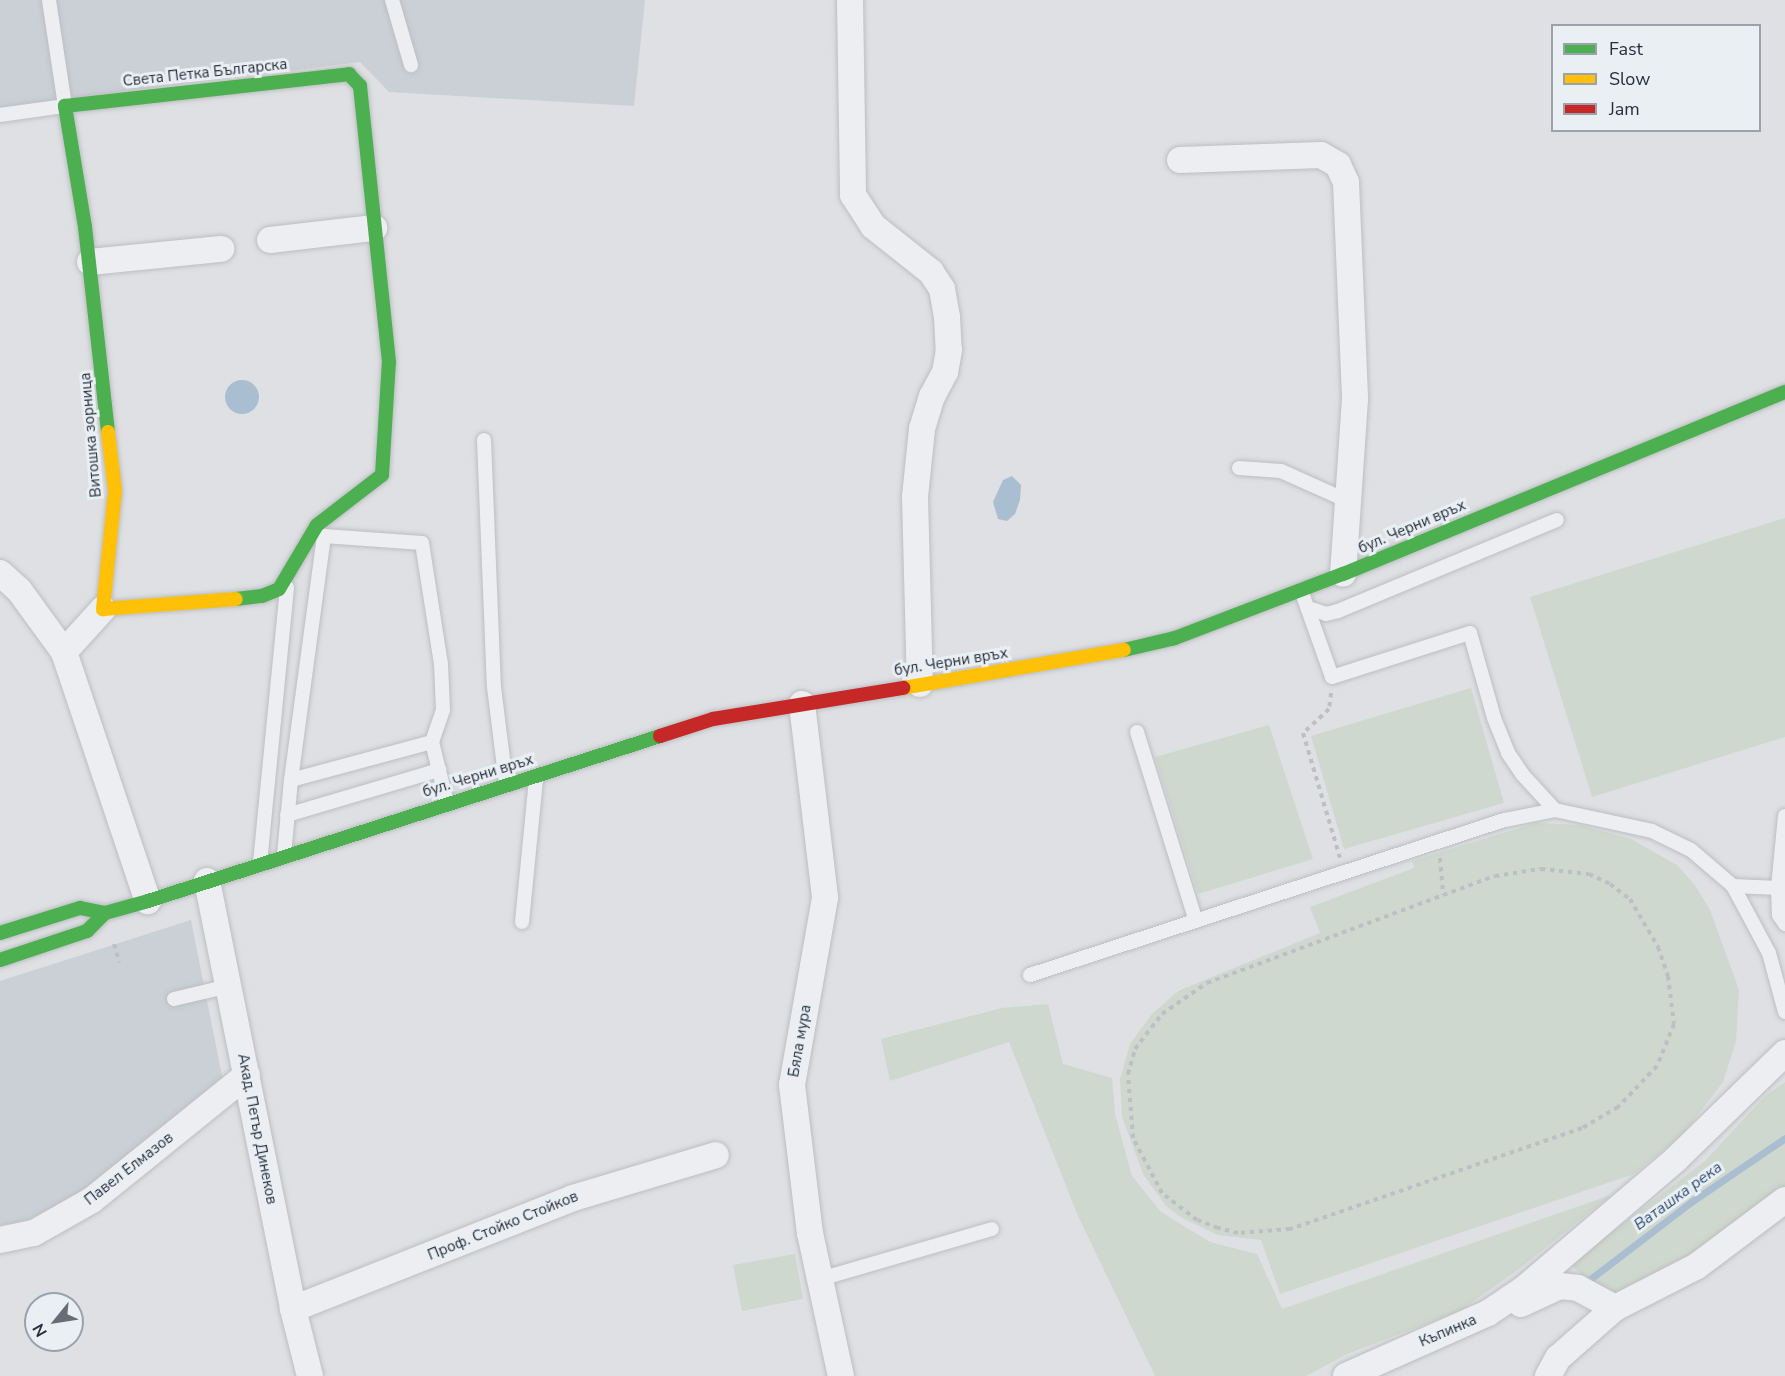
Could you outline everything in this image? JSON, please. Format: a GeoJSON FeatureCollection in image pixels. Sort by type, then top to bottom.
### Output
{"type":"FeatureCollection","features":[{"type":"Feature","properties":{"kind":"main road","name":"Света Петка Българска"},"geometry":{"type":"LineString","coordinates":[[65,106],[349,74],[360,86],[374,228]]}},
{"type":"Feature","properties":{"kind":"main road","name":"Витошка зорница"},"geometry":{"type":"LineString","coordinates":[[65,106],[90,262],[115,491],[103,609]]}},
{"type":"Feature","properties":{"kind":"main road"},"geometry":{"type":"LineString","coordinates":[[103,609],[173,606],[262,596],[279,589],[316,525],[372,486],[385,465],[383,419],[389,362],[374,228]]}},
{"type":"Feature","properties":{"kind":"main road","name":"бул. Черни връх"},"geometry":{"type":"LineString","coordinates":[[0,933],[80,908],[105,913],[148,901],[284,855],[713,719],[1146,646],[1343,574],[1785,392]]}},
{"type":"Feature","properties":{"kind":"main road","name":"бул. Черни връх"},"geometry":{"type":"LineString","coordinates":[[0,960],[87,931],[105,913]]}},
{"type":"Feature","properties":{"kind":"street"},"geometry":{"type":"LineString","coordinates":[[850,0],[853,195],[873,226],[931,272],[942,289],[947,317],[949,350],[945,372],[932,396],[922,429],[915,497],[920,684]]}},
{"type":"Feature","properties":{"kind":"street"},"geometry":{"type":"LineString","coordinates":[[1180,160],[1321,155],[1338,165],[1346,182],[1355,399],[1343,574]]}},
{"type":"Feature","properties":{"kind":"street"},"geometry":{"type":"LineString","coordinates":[[270,240],[374,228]]}},
{"type":"Feature","properties":{"kind":"street"},"geometry":{"type":"LineString","coordinates":[[90,262],[221,249]]}},
{"type":"Feature","properties":{"kind":"street"},"geometry":{"type":"LineString","coordinates":[[0,573],[19,590],[64,652],[148,901]]}},
{"type":"Feature","properties":{"kind":"street"},"geometry":{"type":"LineString","coordinates":[[64,652],[103,609]]}},
{"type":"Feature","properties":{"kind":"street","name":"Бяла мура"},"geometry":{"type":"LineString","coordinates":[[802,704],[825,898],[792,1085],[797,1142],[820,1279],[841,1376]]}},
{"type":"Feature","properties":{"kind":"street","name":"Акад. Петър Динеков"},"geometry":{"type":"LineString","coordinates":[[207,881],[293,1309],[310,1376]]}},
{"type":"Feature","properties":{"kind":"street"},"geometry":{"type":"LineString","coordinates":[[1488,1313],[1524,1289],[1676,1159],[1785,1053]]}},
{"type":"Feature","properties":{"kind":"street","name":"Павел Елмазов"},"geometry":{"type":"LineString","coordinates":[[0,1240],[34,1233],[92,1200],[247,1075]]}},
{"type":"Feature","properties":{"kind":"street","name":"Проф. Стойко Стойков"},"geometry":{"type":"LineString","coordinates":[[293,1309],[573,1198],[716,1155]]}},
{"type":"Feature","properties":{"kind":"street"},"geometry":{"type":"LineString","coordinates":[[1548,1376],[1558,1358],[1615,1308],[1697,1266],[1785,1200]]}},
{"type":"Feature","properties":{"kind":"street","name":"Къпинка"},"geometry":{"type":"LineString","coordinates":[[1346,1376],[1488,1313],[1511,1310],[1545,1290],[1560,1286],[1578,1288],[1615,1308]]}},
{"type":"Feature","properties":{"kind":"lane"},"geometry":{"type":"LineString","coordinates":[[0,115],[65,106],[49,0]]}},
{"type":"Feature","properties":{"kind":"lane"},"geometry":{"type":"LineString","coordinates":[[392,0],[411,65]]}},
{"type":"Feature","properties":{"kind":"lane"},"geometry":{"type":"LineString","coordinates":[[484,440],[494,687],[506,784]]}},
{"type":"Feature","properties":{"kind":"lane"},"geometry":{"type":"LineString","coordinates":[[1239,468],[1262,467],[1281,471],[1348,501]]}},
{"type":"Feature","properties":{"kind":"lane"},"geometry":{"type":"LineString","coordinates":[[1308,608],[1326,614],[1338,611],[1557,520]]}},
{"type":"Feature","properties":{"kind":"lane"},"geometry":{"type":"LineString","coordinates":[[284,855],[291,780],[324,536],[422,543],[441,664],[443,710],[432,742],[447,803]]}},
{"type":"Feature","properties":{"kind":"lane"},"geometry":{"type":"LineString","coordinates":[[260,863],[287,577]]}},
{"type":"Feature","properties":{"kind":"lane"},"geometry":{"type":"LineString","coordinates":[[1301,590],[1332,677],[1470,633],[1508,753],[1555,810]]}},
{"type":"Feature","properties":{"kind":"lane"},"geometry":{"type":"LineString","coordinates":[[1137,732],[1196,921]]}},
{"type":"Feature","properties":{"kind":"lane"},"geometry":{"type":"LineString","coordinates":[[291,780],[432,742]]}},
{"type":"Feature","properties":{"kind":"lane"},"geometry":{"type":"LineString","coordinates":[[287,815],[439,770]]}},
{"type":"Feature","properties":{"kind":"lane"},"geometry":{"type":"LineString","coordinates":[[522,922],[536,775]]}},
{"type":"Feature","properties":{"kind":"lane"},"geometry":{"type":"LineString","coordinates":[[1030,975],[1504,820],[1555,810],[1652,831],[1691,850],[1732,886],[1769,953],[1785,1012]]}},
{"type":"Feature","properties":{"kind":"lane"},"geometry":{"type":"LineString","coordinates":[[1785,816],[1778,888],[1779,915],[1785,924]]}},
{"type":"Feature","properties":{"kind":"lane"},"geometry":{"type":"LineString","coordinates":[[1732,886],[1778,888]]}},
{"type":"Feature","properties":{"kind":"lane"},"geometry":{"type":"LineString","coordinates":[[174,999],[229,986]]}},
{"type":"Feature","properties":{"kind":"lane"},"geometry":{"type":"LineString","coordinates":[[820,1279],[992,1229]]}},
{"type":"Feature","properties":{"kind":"path"},"geometry":{"type":"LineString","coordinates":[[1332,677],[1329,709],[1303,733],[1340,856]]}},
{"type":"Feature","properties":{"kind":"path"},"geometry":{"type":"LineString","coordinates":[[1443,895],[1440,867],[1444,840]]}},
{"type":"Feature","properties":{"kind":"path"},"geometry":{"type":"LineString","coordinates":[[1541,869],[1589,874],[1630,899],[1658,947],[1668,976],[1674,1024],[1667,1047],[1641,1086],[1618,1107],[1582,1128],[1290,1229],[1238,1233],[1197,1220],[1162,1193],[1133,1138],[1128,1074],[1135,1049],[1146,1030],[1183,996],[1207,983],[1443,895],[1495,876],[1541,869]]}},
{"type":"Feature","properties":{"kind":"path"},"geometry":{"type":"LineString","coordinates":[[114,945],[119,962]]}},
{"type":"Feature","properties":{"kind":"shaded area"},"geometry":{"type":"Polygon","coordinates":[[[0,0],[645,0],[634,106],[389,92],[360,62],[0,107],[0,0]]]}},
{"type":"Feature","properties":{"kind":"shaded area"},"geometry":{"type":"Polygon","coordinates":[[[1785,518],[1785,737],[1592,797],[1530,597],[1785,518]]]}},
{"type":"Feature","properties":{"kind":"shaded area"},"geometry":{"type":"Polygon","coordinates":[[[1471,688],[1504,803],[1344,849],[1311,736],[1471,688]]]}},
{"type":"Feature","properties":{"kind":"shaded area"},"geometry":{"type":"Polygon","coordinates":[[[1269,725],[1313,859],[1198,894],[1155,757],[1269,725]]]}},
{"type":"Feature","properties":{"kind":"shaded area"},"geometry":{"type":"Polygon","coordinates":[[[1536,823],[1580,825],[1631,839],[1677,865],[1695,885],[1710,910],[1739,990],[1736,1041],[1723,1082],[1684,1133],[1634,1174],[1280,1294],[1261,1240],[1218,1235],[1182,1218],[1166,1206],[1143,1174],[1122,1117],[1120,1079],[1130,1044],[1152,1014],[1178,991],[1320,933],[1310,907],[1414,868],[1412,861],[1536,823]]]}},
{"type":"Feature","properties":{"kind":"shaded area"},"geometry":{"type":"Polygon","coordinates":[[[191,920],[223,1081],[91,1189],[23,1222],[0,1225],[0,981],[191,920]]]}},
{"type":"Feature","properties":{"kind":"shaded area"},"geometry":{"type":"Polygon","coordinates":[[[1048,1004],[1063,1064],[1112,1078],[1115,1114],[1132,1176],[1161,1212],[1210,1242],[1257,1254],[1282,1309],[1611,1195],[1519,1269],[1460,1311],[1347,1354],[1306,1376],[1155,1376],[1078,1216],[1009,1042],[890,1081],[881,1039],[1002,1008],[1048,1004]]]}},
{"type":"Feature","properties":{"kind":"shaded area"},"geometry":{"type":"Polygon","coordinates":[[[1785,1082],[1785,1189],[1664,1276],[1613,1300],[1569,1264],[1705,1161],[1765,1096],[1785,1082]]]}},
{"type":"Feature","properties":{"kind":"shaded area"},"geometry":{"type":"Polygon","coordinates":[[[795,1254],[803,1299],[742,1311],[733,1265],[795,1254]]]}},
{"type":"Feature","properties":{"kind":"water"},"geometry":{"type":"Polygon","coordinates":[[[242,380],[254,385],[259,397],[254,409],[242,414],[230,409],[225,397],[230,385],[242,380]]]}},
{"type":"Feature","properties":{"kind":"water"},"geometry":{"type":"Polygon","coordinates":[[[1012,476],[1021,485],[1020,500],[1015,514],[1007,521],[998,519],[993,502],[1003,480],[1012,476]]]}},
{"type":"Feature","properties":{"kind":"waterway","name":"Ваташка река"},"geometry":{"type":"LineString","coordinates":[[1589,1280],[1691,1202],[1785,1138]]}},
{"type":"Feature","properties":{"kind":"traffic: fast"},"geometry":{"type":"LineString","coordinates":[[236,599],[262,596],[279,589],[317,525],[382,475],[389,362],[360,86],[349,74]]}},
{"type":"Feature","properties":{"kind":"traffic: fast"},"geometry":{"type":"LineString","coordinates":[[108,432],[85,227],[65,106],[349,74]]}},
{"type":"Feature","properties":{"kind":"traffic: fast"},"geometry":{"type":"LineString","coordinates":[[1124,650],[1175,638],[1343,574],[1785,392]]}},
{"type":"Feature","properties":{"kind":"traffic: fast"},"geometry":{"type":"LineString","coordinates":[[0,933],[80,908],[105,913],[148,901],[660,736]]}},
{"type":"Feature","properties":{"kind":"traffic: fast"},"geometry":{"type":"LineString","coordinates":[[0,960],[87,931],[105,913]]}},
{"type":"Feature","properties":{"kind":"traffic: slow"},"geometry":{"type":"LineString","coordinates":[[108,432],[115,491],[103,609],[236,599]]}},
{"type":"Feature","properties":{"kind":"traffic: slow"},"geometry":{"type":"LineString","coordinates":[[903,688],[1124,650]]}},
{"type":"Feature","properties":{"kind":"traffic: jam"},"geometry":{"type":"LineString","coordinates":[[660,736],[713,719],[903,688]]}}]}
